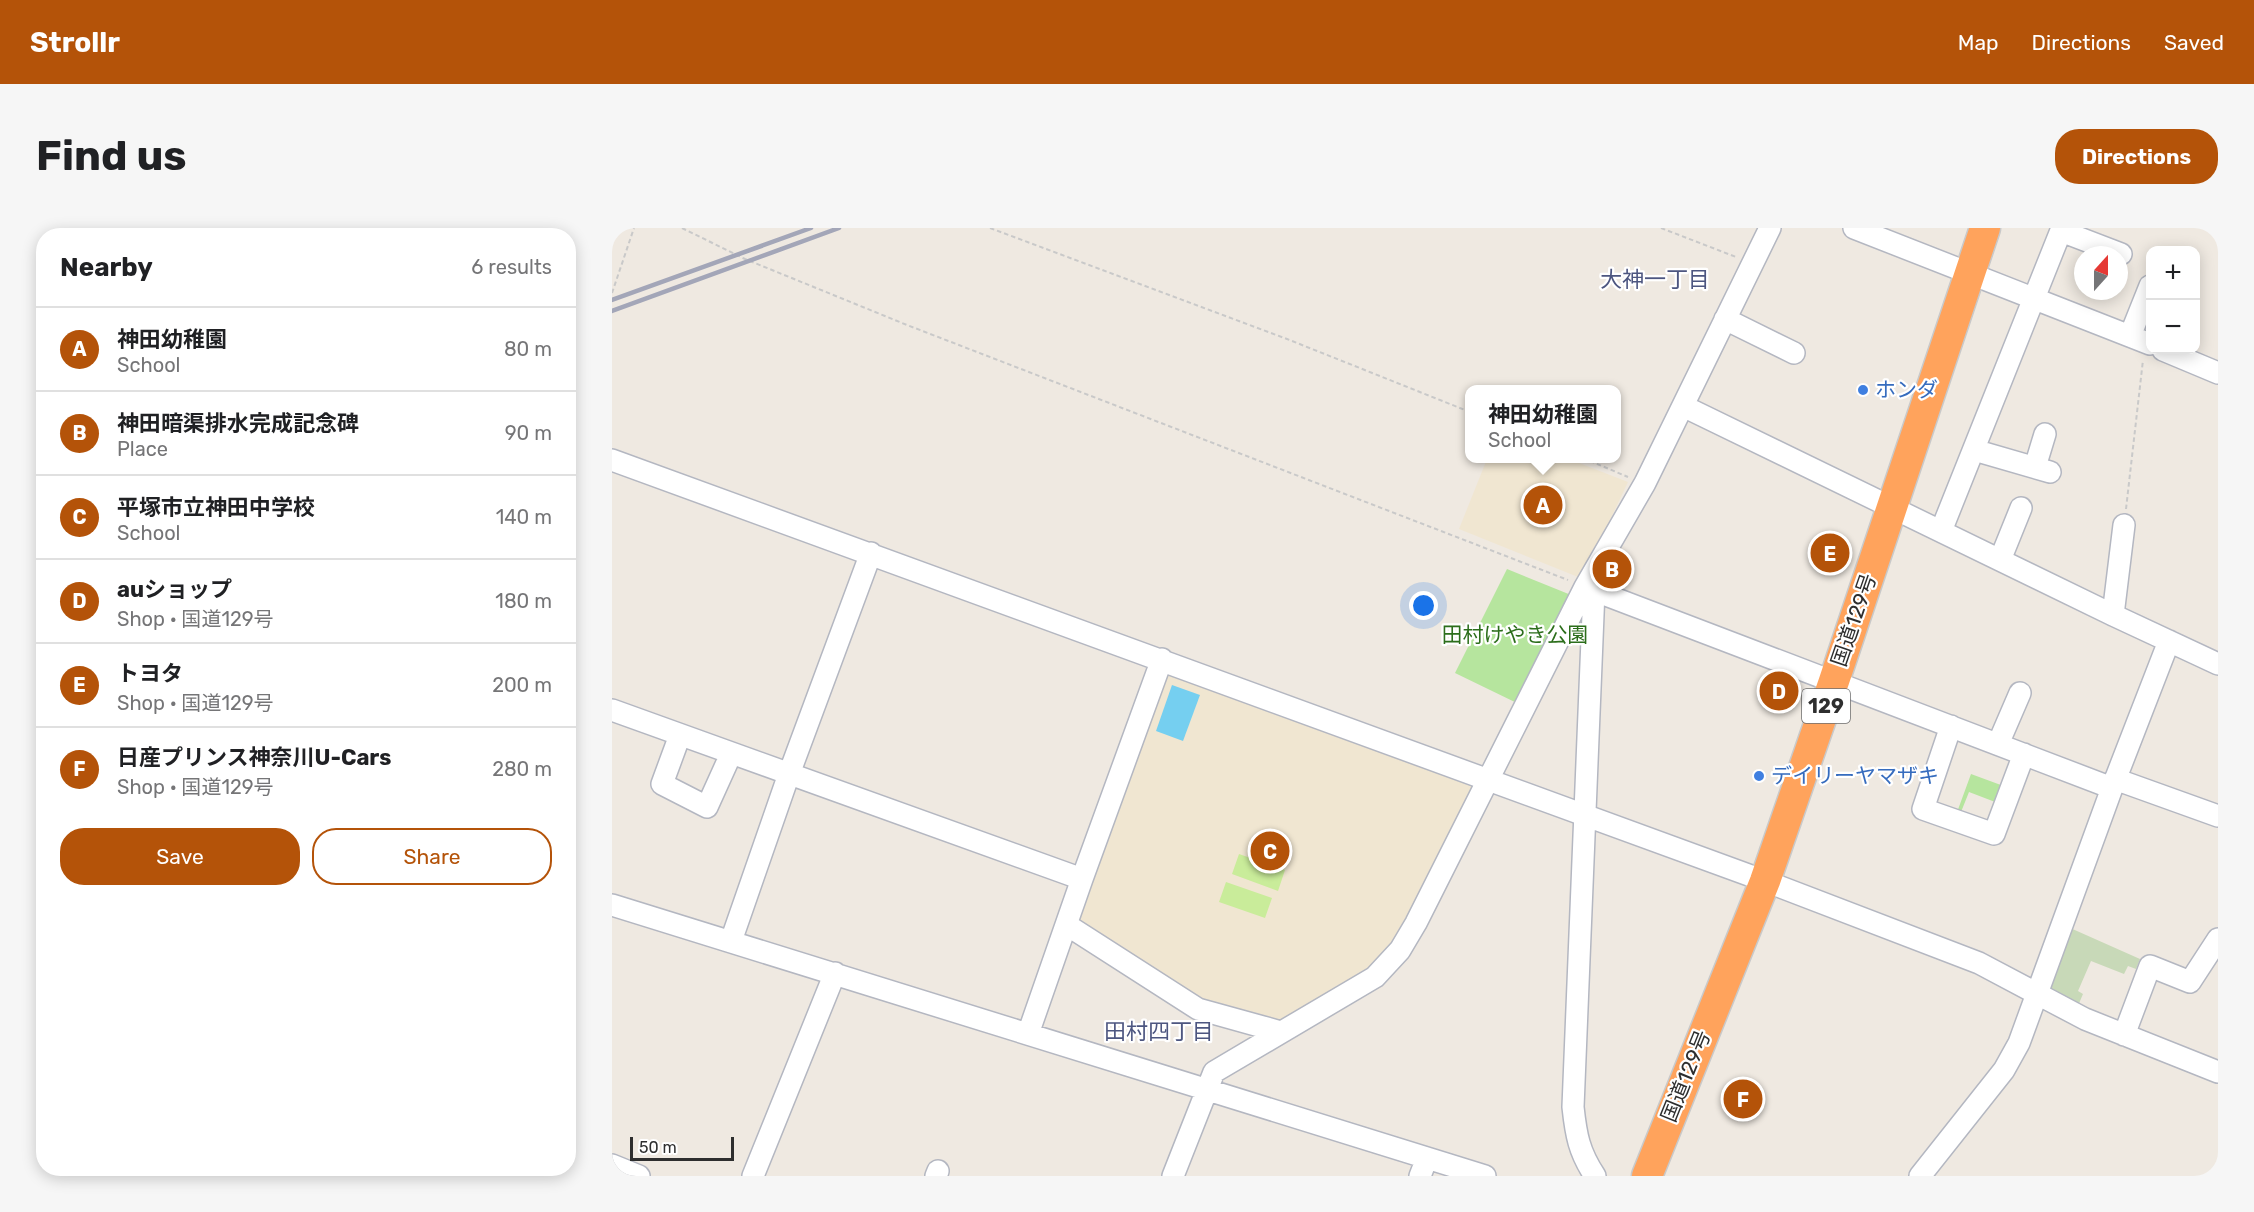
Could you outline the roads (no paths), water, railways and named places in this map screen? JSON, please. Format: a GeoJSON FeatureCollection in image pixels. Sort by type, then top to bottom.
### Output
{"type":"FeatureCollection","features":[{"type":"Feature","properties":{"kind":"highway","name":"国道129号"},"geometry":{"type":"LineString","coordinates":[[1667,1176],[1773,884],[1842,684],[1978,277],[1985,228]]}},
{"type":"Feature","properties":{"kind":"highway","name":"国道129号"},"geometry":{"type":"LineString","coordinates":[[1978,277],[2005,228]]}},
{"type":"Feature","properties":{"kind":"highway","name":"国道129号"},"geometry":{"type":"LineString","coordinates":[[1647,1176],[1773,884]]}},
{"type":"Feature","properties":{"kind":"street"},"geometry":{"type":"LineString","coordinates":[[1173,1176],[1214,1072],[1375,977],[1400,950],[1645,483],[1770,228]]}},
{"type":"Feature","properties":{"kind":"street"},"geometry":{"type":"LineString","coordinates":[[1854,228],[2035,297],[2146,343]]}},
{"type":"Feature","properties":{"kind":"street"},"geometry":{"type":"LineString","coordinates":[[1941,531],[2062,230],[2101,246]]}},
{"type":"Feature","properties":{"kind":"street"},"geometry":{"type":"LineString","coordinates":[[1725,319],[1794,353]]}},
{"type":"Feature","properties":{"kind":"street"},"geometry":{"type":"LineString","coordinates":[[2174,354],[2218,372]]}},
{"type":"Feature","properties":{"kind":"street"},"geometry":{"type":"LineString","coordinates":[[1683,406],[2218,664]]}},
{"type":"Feature","properties":{"kind":"street"},"geometry":{"type":"LineString","coordinates":[[1974,450],[2042,470],[2046,434]]}},
{"type":"Feature","properties":{"kind":"street"},"geometry":{"type":"LineString","coordinates":[[612,460],[1773,884],[1978,963],[2085,1019],[2218,1072]]}},
{"type":"Feature","properties":{"kind":"street"},"geometry":{"type":"LineString","coordinates":[[2000,560],[2021,508]]}},
{"type":"Feature","properties":{"kind":"street"},"geometry":{"type":"LineString","coordinates":[[2113,615],[2124,525]]}},
{"type":"Feature","properties":{"kind":"street"},"geometry":{"type":"LineString","coordinates":[[731,941],[789,774],[871,553]]}},
{"type":"Feature","properties":{"kind":"street"},"geometry":{"type":"LineString","coordinates":[[1590,589],[2024,754],[2218,816]]}},
{"type":"Feature","properties":{"kind":"street"},"geometry":{"type":"LineString","coordinates":[[1590,589],[1585,816],[1573,1107],[1576,1139],[1594,1176]]}},
{"type":"Feature","properties":{"kind":"street"},"geometry":{"type":"LineString","coordinates":[[1920,1176],[2004,1070],[2019,1043],[2114,783],[2169,641]]}},
{"type":"Feature","properties":{"kind":"street"},"geometry":{"type":"LineString","coordinates":[[1028,1034],[1162,659]]}},
{"type":"Feature","properties":{"kind":"street"},"geometry":{"type":"LineString","coordinates":[[1998,744],[2020,693]]}},
{"type":"Feature","properties":{"kind":"street"},"geometry":{"type":"LineString","coordinates":[[612,710],[1082,879]]}},
{"type":"Feature","properties":{"kind":"street"},"geometry":{"type":"LineString","coordinates":[[1952,726],[1923,809],[1994,834],[2024,754]]}},
{"type":"Feature","properties":{"kind":"street"},"geometry":{"type":"LineString","coordinates":[[680,735],[662,784],[708,807],[731,754]]}},
{"type":"Feature","properties":{"kind":"street"},"geometry":{"type":"LineString","coordinates":[[612,905],[1208,1091],[1424,1167],[1485,1176]]}},
{"type":"Feature","properties":{"kind":"street"},"geometry":{"type":"LineString","coordinates":[[1067,925],[1198,1009],[1281,1032]]}},
{"type":"Feature","properties":{"kind":"street"},"geometry":{"type":"LineString","coordinates":[[2124,1035],[2150,966],[2190,982],[2218,939]]}},
{"type":"Feature","properties":{"kind":"street"},"geometry":{"type":"LineString","coordinates":[[753,1176],[835,973]]}},
{"type":"Feature","properties":{"kind":"street"},"geometry":{"type":"LineString","coordinates":[[612,1165],[639,1176]]}},
{"type":"Feature","properties":{"kind":"water"},"geometry":{"type":"Polygon","coordinates":[[[1172,685],[1200,695],[1183,741],[1156,731],[1172,685]]]}},
{"type":"Feature","properties":{"kind":"railway"},"geometry":{"type":"LineString","coordinates":[[612,300],[811,228]]}},
{"type":"Feature","properties":{"kind":"railway"},"geometry":{"type":"LineString","coordinates":[[612,311],[839,228]]}},
{"type":"Feature","properties":{"kind":"place","name":"ホンダ"},"geometry":{"type":"Point","coordinates":[1863,390]}},
{"type":"Feature","properties":{"kind":"place","name":"神田幼稚園"},"geometry":{"type":"Point","coordinates":[1543,505]}},
{"type":"Feature","properties":{"kind":"place","name":"トヨタ"},"geometry":{"type":"Point","coordinates":[1830,553]}},
{"type":"Feature","properties":{"kind":"place","name":"神田暗渠排水完成記念碑"},"geometry":{"type":"Point","coordinates":[1612,569]}},
{"type":"Feature","properties":{"kind":"place","name":"auショップ"},"geometry":{"type":"Point","coordinates":[1779,691]}},
{"type":"Feature","properties":{"kind":"place","name":"デイリーヤマザキ"},"geometry":{"type":"Point","coordinates":[1759,776]}},
{"type":"Feature","properties":{"kind":"place","name":"平塚市立神田中学校"},"geometry":{"type":"Point","coordinates":[1270,851]}},
{"type":"Feature","properties":{"kind":"place","name":"日産プリンス神奈川U-Cars"},"geometry":{"type":"Point","coordinates":[1743,1099]}},
{"type":"Feature","properties":{"kind":"district","name":"大神一丁目"},"geometry":{"type":"Point","coordinates":[1655,279]}},
{"type":"Feature","properties":{"kind":"district","name":"田村四丁目"},"geometry":{"type":"Point","coordinates":[1159,1031]}},
{"type":"Feature","properties":{"kind":"park label","name":"田村けやき公園"},"geometry":{"type":"Point","coordinates":[1515,635]}}]}
